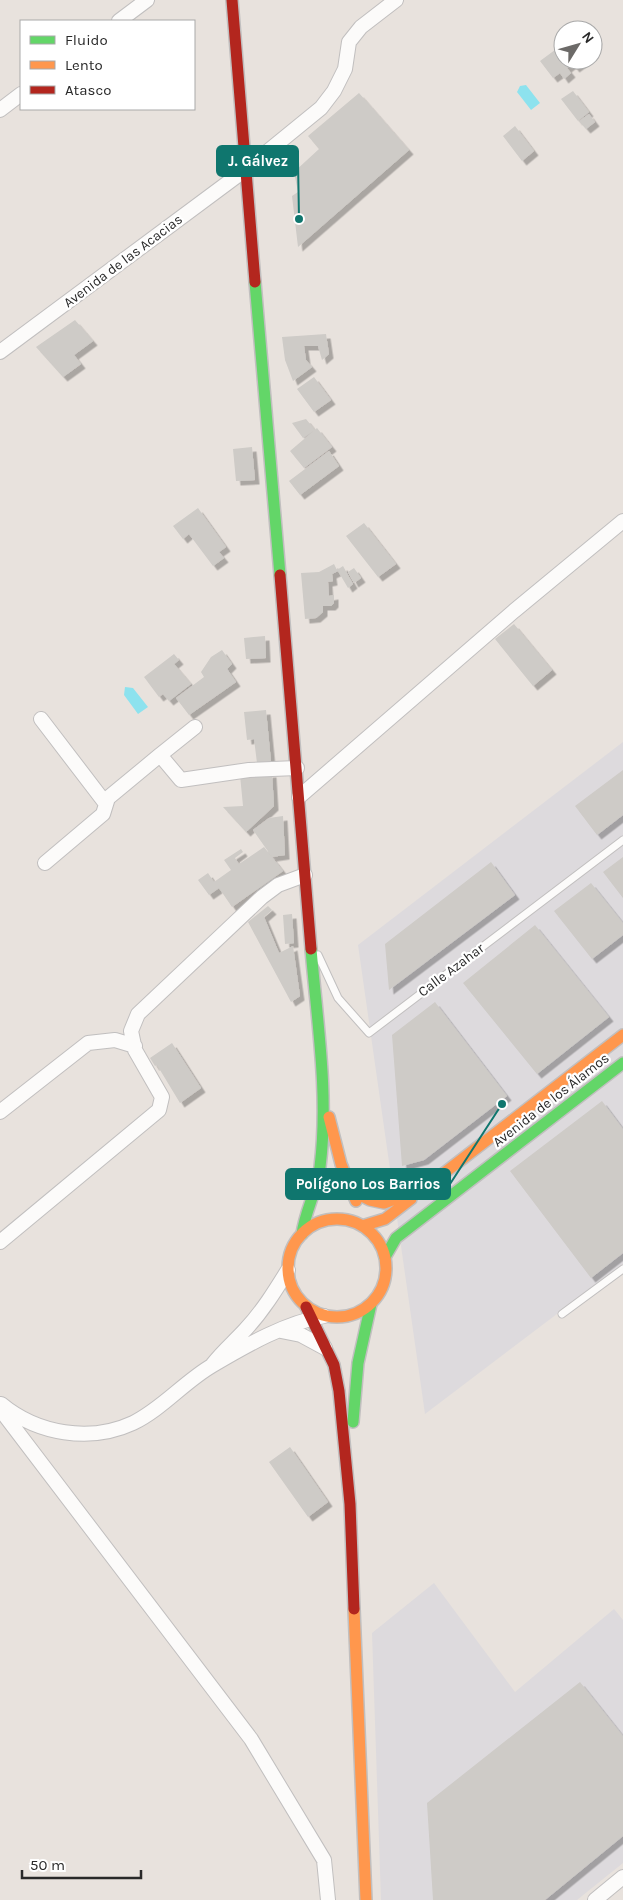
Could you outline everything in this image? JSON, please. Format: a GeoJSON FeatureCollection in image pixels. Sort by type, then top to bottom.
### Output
{"type":"FeatureCollection","features":[{"type":"Feature","properties":{"kind":"main road"},"geometry":{"type":"LineString","coordinates":[[232,0],[323,1096],[320,1164],[315,1190],[303,1218],[302,1234]]}},
{"type":"Feature","properties":{"kind":"main road","name":"Avenida de los Álamos"},"geometry":{"type":"LineString","coordinates":[[368,1228],[385,1219],[623,1035]]}},
{"type":"Feature","properties":{"kind":"main road","name":"Avenida de los Álamos"},"geometry":{"type":"LineString","coordinates":[[385,1257],[396,1238],[623,1063]]}},
{"type":"Feature","properties":{"kind":"main road"},"geometry":{"type":"LineString","coordinates":[[314,1314],[341,1318],[357,1314],[371,1304],[381,1291],[386,1274],[385,1257],[368,1228],[350,1190],[323,1096]]}},
{"type":"Feature","properties":{"kind":"main road","name":"Avenida de los Álamos"},"geometry":{"type":"LineString","coordinates":[[350,1190],[370,1200],[384,1203],[426,1187]]}},
{"type":"Feature","properties":{"kind":"main road"},"geometry":{"type":"LineString","coordinates":[[366,1900],[350,1504],[339,1391],[334,1365],[314,1314],[297,1296],[290,1284],[288,1270],[289,1256],[302,1234],[312,1226],[337,1219],[368,1228]]}},
{"type":"Feature","properties":{"kind":"main road"},"geometry":{"type":"LineString","coordinates":[[350,1504],[354,1389],[360,1342],[371,1304]]}},
{"type":"Feature","properties":{"kind":"street"},"geometry":{"type":"LineString","coordinates":[[119,20],[147,0]]}},
{"type":"Feature","properties":{"kind":"street","name":"Avenida de las Acacias"},"geometry":{"type":"LineString","coordinates":[[0,352],[245,170],[321,108],[334,91],[345,69],[349,42],[361,27],[396,0]]}},
{"type":"Feature","properties":{"kind":"street"},"geometry":{"type":"LineString","coordinates":[[0,110],[20,95]]}},
{"type":"Feature","properties":{"kind":"street"},"geometry":{"type":"LineString","coordinates":[[299,797],[514,611],[623,521]]}},
{"type":"Feature","properties":{"kind":"street"},"geometry":{"type":"LineString","coordinates":[[40,718],[106,804]]}},
{"type":"Feature","properties":{"kind":"street"},"geometry":{"type":"LineString","coordinates":[[44,863],[103,814],[108,798],[195,727]]}},
{"type":"Feature","properties":{"kind":"street"},"geometry":{"type":"LineString","coordinates":[[160,756],[181,780],[249,770],[297,768]]}},
{"type":"Feature","properties":{"kind":"street"},"geometry":{"type":"LineString","coordinates":[[0,1242],[158,1110],[162,1097],[134,1046],[131,1031],[138,1014],[262,897],[278,885],[305,875]]}},
{"type":"Feature","properties":{"kind":"street"},"geometry":{"type":"LineString","coordinates":[[0,1112],[88,1044],[115,1040],[134,1046]]}},
{"type":"Feature","properties":{"kind":"street"},"geometry":{"type":"LineString","coordinates":[[213,1365],[226,1347],[245,1330],[265,1305],[288,1270]]}},
{"type":"Feature","properties":{"kind":"street"},"geometry":{"type":"LineString","coordinates":[[0,1403],[36,1425],[68,1432],[105,1432],[133,1422],[213,1365],[314,1314]]}},
{"type":"Feature","properties":{"kind":"street"},"geometry":{"type":"LineString","coordinates":[[278,1331],[301,1334],[315,1340],[328,1350]]}},
{"type":"Feature","properties":{"kind":"street"},"geometry":{"type":"LineString","coordinates":[[0,1409],[251,1739],[324,1860],[328,1900]]}},
{"type":"Feature","properties":{"kind":"street"},"geometry":{"type":"LineString","coordinates":[[595,1900],[623,1877]]}},
{"type":"Feature","properties":{"kind":"lane","name":"Calle Azahar"},"geometry":{"type":"LineString","coordinates":[[311,938],[338,998],[369,1033],[623,840]]}},
{"type":"Feature","properties":{"kind":"lane"},"geometry":{"type":"LineString","coordinates":[[562,1314],[623,1269]]}},
{"type":"Feature","properties":{"kind":"shaded area"},"geometry":{"type":"Polygon","coordinates":[[[623,742],[623,1264],[425,1414],[358,945],[623,742]]]}},
{"type":"Feature","properties":{"kind":"shaded area"},"geometry":{"type":"Polygon","coordinates":[[[434,1583],[515,1692],[614,1609],[623,1620],[623,1863],[577,1900],[381,1900],[372,1633],[434,1583]]]}},
{"type":"Feature","properties":{"kind":"water"},"geometry":{"type":"Polygon","coordinates":[[[526,85],[540,103],[531,110],[517,92],[520,86],[526,85]]]}},
{"type":"Feature","properties":{"kind":"water"},"geometry":{"type":"Polygon","coordinates":[[[125,687],[133,688],[148,707],[138,714],[124,695],[125,687]]]}},
{"type":"Feature","properties":{"kind":"building"},"geometry":{"type":"Polygon","coordinates":[[[553,51],[553,70],[569,70],[571,73],[564,79],[560,73],[553,78],[540,61],[553,51]]]}},
{"type":"Feature","properties":{"kind":"building"},"geometry":{"type":"Polygon","coordinates":[[[573,91],[589,112],[578,121],[561,99],[573,91]]]}},
{"type":"Feature","properties":{"kind":"building"},"geometry":{"type":"Polygon","coordinates":[[[359,93],[409,150],[298,247],[292,196],[298,192],[294,172],[319,149],[308,136],[359,93]]]}},
{"type":"Feature","properties":{"kind":"building"},"geometry":{"type":"Polygon","coordinates":[[[589,114],[595,122],[586,129],[579,121],[589,114]]]}},
{"type":"Feature","properties":{"kind":"building"},"geometry":{"type":"Polygon","coordinates":[[[515,126],[534,151],[522,161],[503,136],[515,126]]]}},
{"type":"Feature","properties":{"kind":"building"},"geometry":{"type":"Polygon","coordinates":[[[75,320],[93,341],[74,355],[81,364],[63,377],[36,347],[75,320]]]}},
{"type":"Feature","properties":{"kind":"building"},"geometry":{"type":"Polygon","coordinates":[[[326,334],[329,354],[322,360],[318,346],[304,346],[306,360],[312,367],[293,381],[285,360],[282,337],[326,334]]]}},
{"type":"Feature","properties":{"kind":"building"},"geometry":{"type":"Polygon","coordinates":[[[314,377],[331,400],[314,412],[297,389],[314,377]]]}},
{"type":"Feature","properties":{"kind":"building"},"geometry":{"type":"Polygon","coordinates":[[[306,419],[315,430],[303,438],[292,423],[306,419]]]}},
{"type":"Feature","properties":{"kind":"building"},"geometry":{"type":"Polygon","coordinates":[[[317,428],[332,447],[304,468],[290,451],[317,428]]]}},
{"type":"Feature","properties":{"kind":"building"},"geometry":{"type":"Polygon","coordinates":[[[252,447],[255,480],[236,481],[233,449],[252,447]]]}},
{"type":"Feature","properties":{"kind":"building"},"geometry":{"type":"Polygon","coordinates":[[[329,451],[339,466],[300,495],[289,481],[329,451]]]}},
{"type":"Feature","properties":{"kind":"building"},"geometry":{"type":"Polygon","coordinates":[[[198,508],[226,547],[219,552],[224,558],[213,566],[189,534],[183,539],[173,526],[198,508]]]}},
{"type":"Feature","properties":{"kind":"building"},"geometry":{"type":"Polygon","coordinates":[[[364,523],[396,564],[378,577],[346,536],[364,523]]]}},
{"type":"Feature","properties":{"kind":"building"},"geometry":{"type":"Polygon","coordinates":[[[334,564],[337,570],[343,566],[353,584],[348,588],[338,571],[332,574],[333,581],[328,582],[329,596],[334,595],[334,603],[331,606],[323,606],[323,612],[316,618],[305,619],[301,573],[319,572],[334,564]]]}},
{"type":"Feature","properties":{"kind":"building"},"geometry":{"type":"Polygon","coordinates":[[[354,568],[361,578],[354,583],[348,572],[354,568]]]}},
{"type":"Feature","properties":{"kind":"building"},"geometry":{"type":"Polygon","coordinates":[[[514,624],[552,670],[533,686],[495,639],[514,624]]]}},
{"type":"Feature","properties":{"kind":"building"},"geometry":{"type":"Polygon","coordinates":[[[265,636],[266,658],[246,659],[244,638],[265,636]]]}},
{"type":"Feature","properties":{"kind":"building"},"geometry":{"type":"Polygon","coordinates":[[[222,650],[232,664],[227,669],[236,682],[189,715],[176,698],[204,677],[201,672],[211,657],[222,650]]]}},
{"type":"Feature","properties":{"kind":"building"},"geometry":{"type":"Polygon","coordinates":[[[174,654],[179,660],[174,664],[191,684],[169,701],[163,694],[159,697],[144,677],[174,654]]]}},
{"type":"Feature","properties":{"kind":"building"},"geometry":{"type":"Polygon","coordinates":[[[266,710],[271,762],[257,763],[254,739],[247,740],[244,712],[266,710]]]}},
{"type":"Feature","properties":{"kind":"building"},"geometry":{"type":"Polygon","coordinates":[[[623,770],[623,815],[597,835],[575,806],[623,770]]]}},
{"type":"Feature","properties":{"kind":"building"},"geometry":{"type":"Polygon","coordinates":[[[272,773],[274,806],[246,832],[223,807],[243,806],[240,775],[272,773]]]}},
{"type":"Feature","properties":{"kind":"building"},"geometry":{"type":"Polygon","coordinates":[[[283,816],[285,855],[272,857],[253,830],[269,818],[283,816]]]}},
{"type":"Feature","properties":{"kind":"building"},"geometry":{"type":"Polygon","coordinates":[[[264,847],[283,871],[232,907],[219,888],[209,895],[198,880],[208,873],[214,882],[231,870],[224,860],[241,849],[243,852],[235,858],[239,864],[264,847]]]}},
{"type":"Feature","properties":{"kind":"building"},"geometry":{"type":"Polygon","coordinates":[[[623,857],[623,898],[603,872],[623,857]]]}},
{"type":"Feature","properties":{"kind":"building"},"geometry":{"type":"Polygon","coordinates":[[[491,862],[515,895],[389,990],[385,944],[491,862]]]}},
{"type":"Feature","properties":{"kind":"building"},"geometry":{"type":"Polygon","coordinates":[[[591,883],[623,923],[623,935],[592,959],[554,911],[591,883]]]}},
{"type":"Feature","properties":{"kind":"building"},"geometry":{"type":"Polygon","coordinates":[[[268,906],[272,910],[264,917],[279,953],[293,946],[300,996],[291,1002],[248,922],[268,906]]]}},
{"type":"Feature","properties":{"kind":"building"},"geometry":{"type":"Polygon","coordinates":[[[292,914],[294,943],[285,944],[283,915],[292,914]]]}},
{"type":"Feature","properties":{"kind":"building"},"geometry":{"type":"Polygon","coordinates":[[[535,925],[609,1017],[537,1074],[463,983],[535,925]]]}},
{"type":"Feature","properties":{"kind":"building"},"geometry":{"type":"Polygon","coordinates":[[[435,1002],[507,1096],[424,1160],[402,1166],[392,1035],[435,1002]]]}},
{"type":"Feature","properties":{"kind":"building"},"geometry":{"type":"Polygon","coordinates":[[[172,1043],[201,1088],[180,1103],[157,1065],[155,1066],[150,1058],[172,1043]]]}},
{"type":"Feature","properties":{"kind":"building"},"geometry":{"type":"Polygon","coordinates":[[[602,1101],[623,1129],[623,1253],[591,1278],[510,1171],[602,1101]]]}},
{"type":"Feature","properties":{"kind":"building"},"geometry":{"type":"Polygon","coordinates":[[[290,1447],[328,1502],[308,1517],[269,1462],[290,1447]]]}},
{"type":"Feature","properties":{"kind":"building"},"geometry":{"type":"Polygon","coordinates":[[[580,1682],[623,1736],[623,1836],[545,1900],[433,1900],[427,1803],[580,1682]]]}},
{"type":"Feature","properties":{"kind":"traffic: fast"},"geometry":{"type":"LineString","coordinates":[[255,282],[280,575]]}},
{"type":"Feature","properties":{"kind":"traffic: fast"},"geometry":{"type":"LineString","coordinates":[[302,1234],[320,1167],[323,1113],[323,1085],[311,949]]}},
{"type":"Feature","properties":{"kind":"traffic: fast"},"geometry":{"type":"LineString","coordinates":[[385,1257],[396,1238],[623,1063]]}},
{"type":"Feature","properties":{"kind":"traffic: fast"},"geometry":{"type":"LineString","coordinates":[[353,1422],[358,1363],[371,1304]]}},
{"type":"Feature","properties":{"kind":"traffic: slow"},"geometry":{"type":"LineString","coordinates":[[350,1190],[370,1200],[384,1203],[426,1187],[623,1035]]}},
{"type":"Feature","properties":{"kind":"traffic: slow"},"geometry":{"type":"LineString","coordinates":[[329,1117],[341,1164],[356,1201]]}},
{"type":"Feature","properties":{"kind":"traffic: slow"},"geometry":{"type":"LineString","coordinates":[[362,1226],[385,1219],[411,1199]]}},
{"type":"Feature","properties":{"kind":"traffic: slow"},"geometry":{"type":"LineString","coordinates":[[337,1219],[356,1223],[372,1233],[382,1249],[386,1268],[382,1287],[372,1303],[356,1313],[337,1317],[318,1313],[302,1303],[292,1287],[288,1268],[292,1249],[302,1233],[318,1223],[337,1219]]}},
{"type":"Feature","properties":{"kind":"traffic: slow"},"geometry":{"type":"LineString","coordinates":[[354,1609],[366,1900]]}},
{"type":"Feature","properties":{"kind":"traffic: jam"},"geometry":{"type":"LineString","coordinates":[[232,0],[255,282]]}},
{"type":"Feature","properties":{"kind":"traffic: jam"},"geometry":{"type":"LineString","coordinates":[[280,575],[311,949]]}},
{"type":"Feature","properties":{"kind":"traffic: jam"},"geometry":{"type":"LineString","coordinates":[[306,1307],[334,1365],[339,1391],[350,1504],[354,1609]]}},
{"type":"Feature","properties":{"kind":"place","name":"J. Gálvez"},"geometry":{"type":"Point","coordinates":[299,219]}},
{"type":"Feature","properties":{"kind":"place","name":"Polígono Los Barrios"},"geometry":{"type":"Point","coordinates":[502,1104]}}]}
